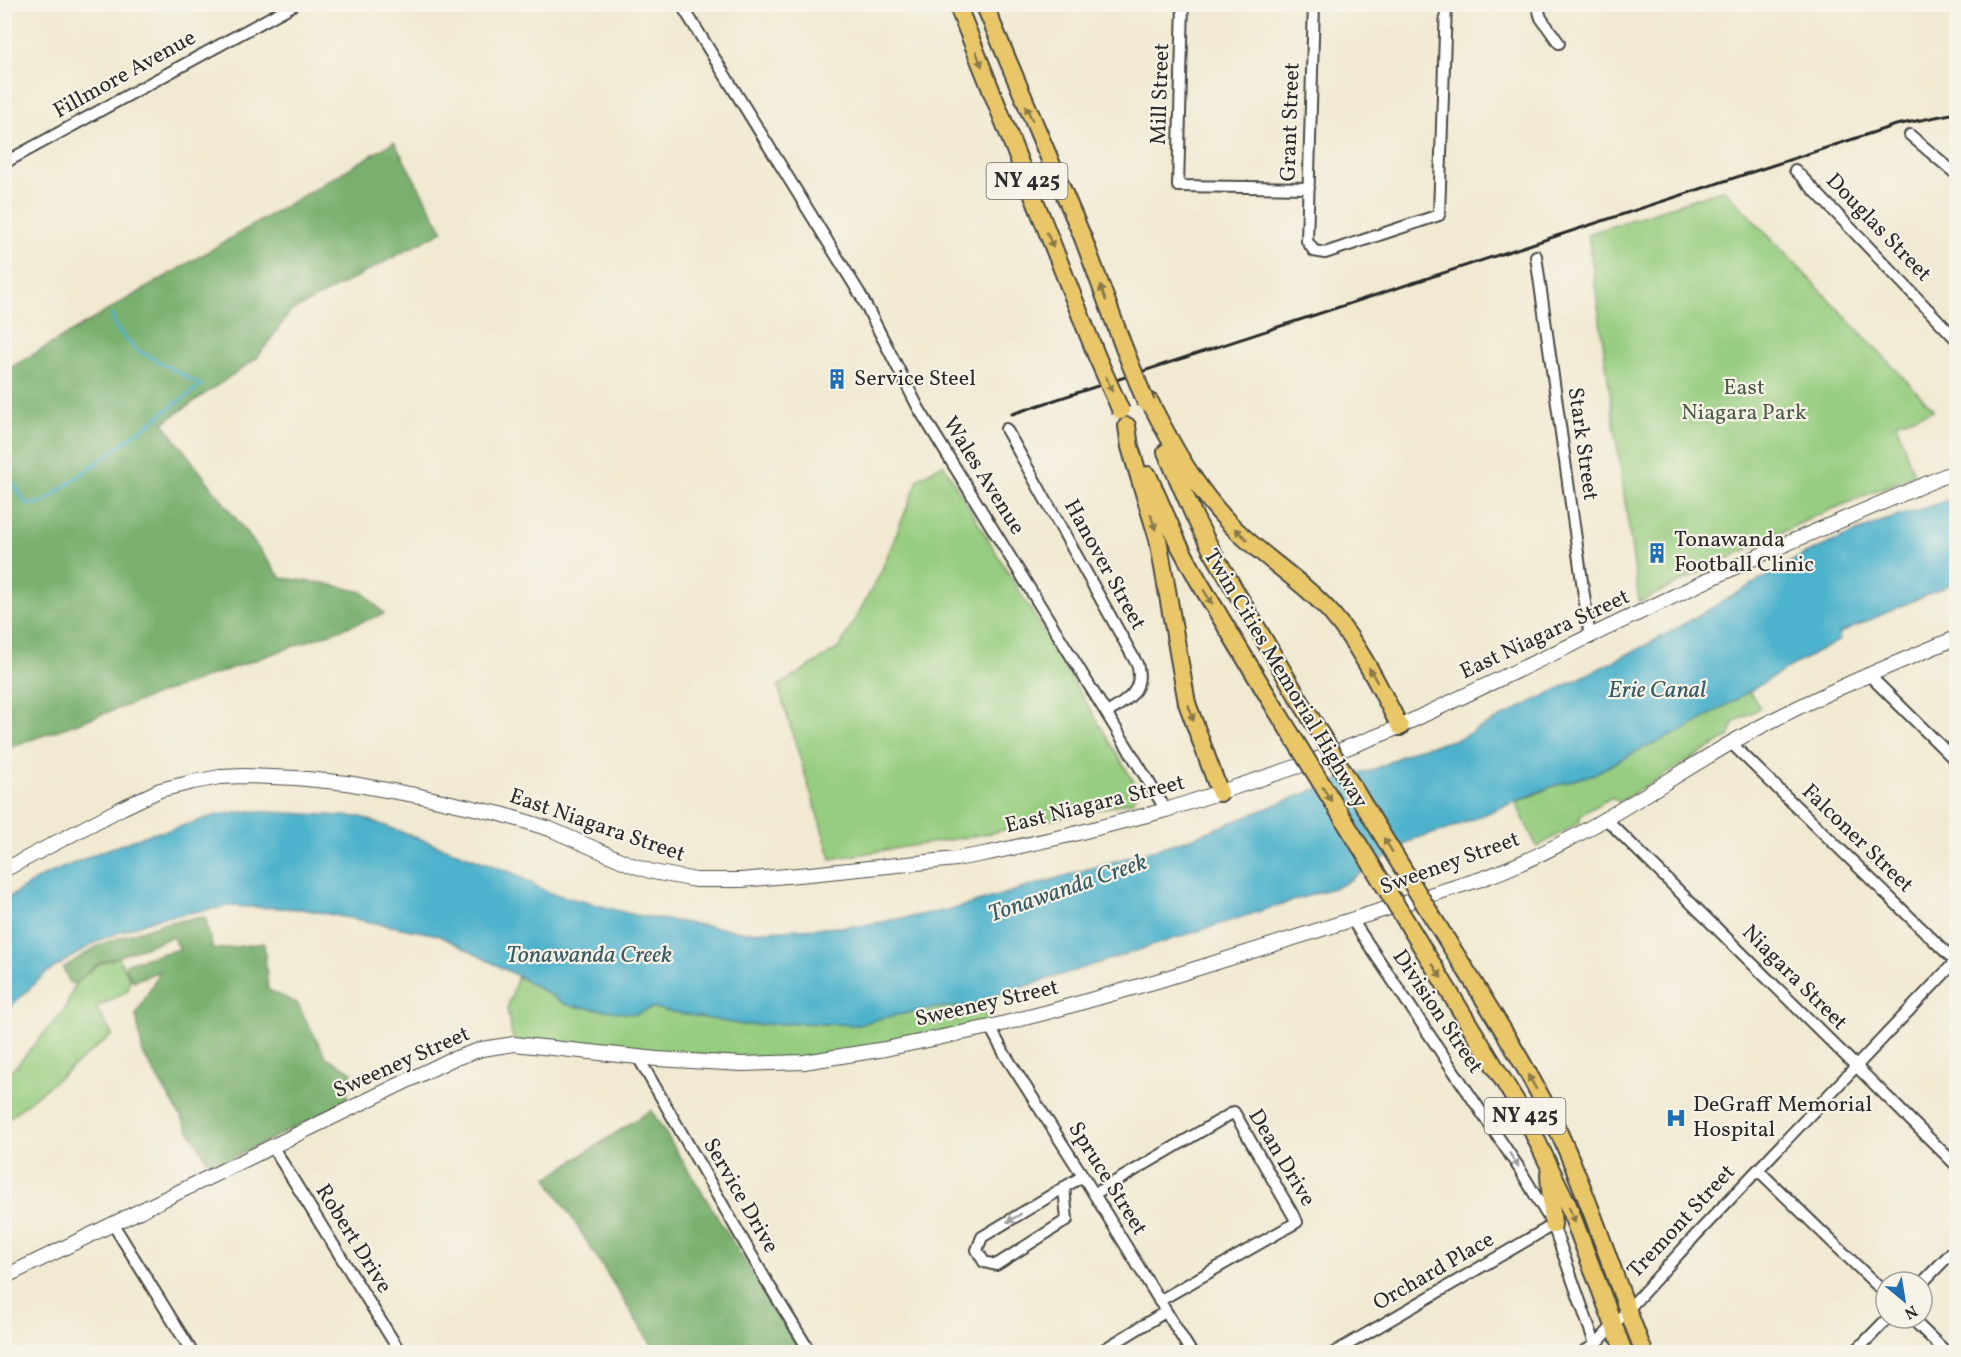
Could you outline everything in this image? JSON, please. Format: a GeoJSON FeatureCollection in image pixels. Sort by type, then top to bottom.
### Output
{"type":"FeatureCollection","features":[{"type":"Feature","properties":{"kind":"main road","name":"Twin Cities Memorial Highway"},"geometry":{"type":"LineString","coordinates":[[957,4],[1097,357],[1178,543],[1275,708],[1525,1116],[1568,1205],[1624,1353]]}},
{"type":"Feature","properties":{"kind":"main road","name":"NY 425"},"geometry":{"type":"LineString","coordinates":[[984,4],[1083,238],[1131,368],[1148,403]]}},
{"type":"Feature","properties":{"kind":"main road","name":"Twin Cities Memorial Highway"},"geometry":{"type":"LineString","coordinates":[[1148,403],[1195,518],[1236,596],[1512,1047],[1554,1122],[1583,1191],[1644,1353]]}},
{"type":"Feature","properties":{"kind":"main road"},"geometry":{"type":"LineString","coordinates":[[1148,403],[1192,478],[1217,511],[1259,550],[1314,595],[1346,630],[1364,658],[1400,727]]}},
{"type":"Feature","properties":{"kind":"main road"},"geometry":{"type":"LineString","coordinates":[[1124,418],[1130,447],[1161,551],[1187,703],[1220,794]]}},
{"type":"Feature","properties":{"kind":"main road"},"geometry":{"type":"LineString","coordinates":[[1546,1159],[1553,1225]]}},
{"type":"Feature","properties":{"kind":"street","name":"Fillmore Avenue"},"geometry":{"type":"LineString","coordinates":[[4,163],[296,4]]}},
{"type":"Feature","properties":{"kind":"street","name":"Wales Avenue"},"geometry":{"type":"LineString","coordinates":[[681,4],[860,294],[919,409],[1166,810]]}},
{"type":"Feature","properties":{"kind":"street","name":"Mill Street"},"geometry":{"type":"LineString","coordinates":[[1183,4],[1178,186],[1309,188]]}},
{"type":"Feature","properties":{"kind":"street","name":"Grant Street"},"geometry":{"type":"LineString","coordinates":[[1314,4],[1307,241],[1314,251],[1325,254],[1439,215],[1446,4]]}},
{"type":"Feature","properties":{"kind":"street"},"geometry":{"type":"LineString","coordinates":[[1537,4],[1540,18],[1559,43]]}},
{"type":"Feature","properties":{"kind":"street"},"geometry":{"type":"LineString","coordinates":[[1910,135],[1956,174]]}},
{"type":"Feature","properties":{"kind":"street","name":"Douglas Street"},"geometry":{"type":"LineString","coordinates":[[1795,170],[1956,339]]}},
{"type":"Feature","properties":{"kind":"street","name":"Stark Street"},"geometry":{"type":"LineString","coordinates":[[1536,256],[1590,638]]}},
{"type":"Feature","properties":{"kind":"street","name":"Hanover Street"},"geometry":{"type":"LineString","coordinates":[[1006,429],[1137,664],[1140,673],[1136,689],[1128,698],[1107,713]]}},
{"type":"Feature","properties":{"kind":"street","name":"East Niagara Street"},"geometry":{"type":"LineString","coordinates":[[4,870],[160,790],[220,777],[296,778],[347,783],[420,796],[529,822],[653,872],[696,880],[741,880],[956,860],[1070,835],[1166,810],[1305,764],[1400,727],[1807,534],[1956,471]]}},
{"type":"Feature","properties":{"kind":"street","name":"Sweeney Street"},"geometry":{"type":"LineString","coordinates":[[4,1277],[450,1060],[482,1048],[514,1044],[638,1057],[742,1064],[804,1062],[885,1049],[990,1027],[1157,981],[1498,873],[1605,818],[1805,702],[1956,638]]}},
{"type":"Feature","properties":{"kind":"street"},"geometry":{"type":"LineString","coordinates":[[1868,674],[1956,761]]}},
{"type":"Feature","properties":{"kind":"street","name":"Falconer Street"},"geometry":{"type":"LineString","coordinates":[[1731,743],[1956,961]]}},
{"type":"Feature","properties":{"kind":"street","name":"Niagara Street"},"geometry":{"type":"LineString","coordinates":[[1605,818],[1956,1165]]}},
{"type":"Feature","properties":{"kind":"street","name":"Division Street"},"geometry":{"type":"LineString","coordinates":[[1352,920],[1519,1168],[1553,1225],[1597,1349]]}},
{"type":"Feature","properties":{"kind":"street","name":"Tremont Street"},"geometry":{"type":"LineString","coordinates":[[1583,1353],[1597,1349],[1627,1310],[1956,961]]}},
{"type":"Feature","properties":{"kind":"street","name":"Spruce Street"},"geometry":{"type":"LineString","coordinates":[[990,1027],[1191,1353]]}},
{"type":"Feature","properties":{"kind":"street","name":"Service Drive"},"geometry":{"type":"LineString","coordinates":[[638,1057],[810,1353]]}},
{"type":"Feature","properties":{"kind":"street","name":"Dean Drive"},"geometry":{"type":"LineString","coordinates":[[1094,1194],[1234,1112],[1297,1222],[1159,1301]]}},
{"type":"Feature","properties":{"kind":"street","name":"Robert Drive"},"geometry":{"type":"LineString","coordinates":[[272,1146],[399,1353]]}},
{"type":"Feature","properties":{"kind":"street"},"geometry":{"type":"LineString","coordinates":[[1758,1170],[1874,1282]]}},
{"type":"Feature","properties":{"kind":"street"},"geometry":{"type":"LineString","coordinates":[[1064,1187],[1067,1220],[996,1265],[984,1262],[977,1250],[982,1237],[1064,1187],[1083,1176]]}},
{"type":"Feature","properties":{"kind":"street"},"geometry":{"type":"LineString","coordinates":[[113,1224],[192,1353]]}},
{"type":"Feature","properties":{"kind":"street","name":"Orchard Place"},"geometry":{"type":"LineString","coordinates":[[1335,1353],[1553,1225]]}},
{"type":"Feature","properties":{"kind":"street"},"geometry":{"type":"LineString","coordinates":[[1934,1271],[1956,1248]]}},
{"type":"Feature","properties":{"kind":"street"},"geometry":{"type":"LineString","coordinates":[[1100,1353],[1165,1312]]}},
{"type":"Feature","properties":{"kind":"street"},"geometry":{"type":"LineString","coordinates":[[1855,1353],[1877,1330]]}},
{"type":"Feature","properties":{"kind":"street"},"geometry":{"type":"LineString","coordinates":[[1923,1330],[1946,1353]]}},
{"type":"Feature","properties":{"kind":"green space"},"geometry":{"type":"Polygon","coordinates":[[[394,142],[443,231],[290,312],[257,358],[163,423],[281,578],[323,583],[363,592],[384,614],[5,749],[5,371],[394,142]]]}},
{"type":"Feature","properties":{"kind":"green space","name":"East Niagara Park"},"geometry":{"type":"Polygon","coordinates":[[[1724,189],[1934,410],[1896,423],[1914,475],[1811,518],[1639,602],[1588,234],[1724,189]]]}},
{"type":"Feature","properties":{"kind":"green space"},"geometry":{"type":"Polygon","coordinates":[[[943,464],[1138,789],[1134,801],[991,833],[831,859],[778,686],[839,648],[881,572],[919,478],[943,464]]]}},
{"type":"Feature","properties":{"kind":"green space"},"geometry":{"type":"Polygon","coordinates":[[[1749,691],[1760,708],[1733,723],[1730,736],[1619,802],[1612,797],[1580,815],[1580,822],[1537,847],[1516,803],[1553,786],[1594,774],[1688,728],[1749,691]]]}},
{"type":"Feature","properties":{"kind":"green space"},"geometry":{"type":"Polygon","coordinates":[[[205,917],[213,950],[264,943],[268,990],[297,1003],[326,1057],[352,1072],[346,1102],[212,1168],[143,1054],[136,1015],[160,971],[133,981],[125,967],[127,963],[180,949],[172,937],[97,964],[75,984],[70,983],[63,968],[101,944],[164,923],[205,917]]]}},
{"type":"Feature","properties":{"kind":"green space"},"geometry":{"type":"Polygon","coordinates":[[[118,957],[130,979],[128,990],[96,1008],[112,1035],[5,1121],[5,1076],[65,1009],[75,984],[97,965],[118,957]]]}},
{"type":"Feature","properties":{"kind":"green space"},"geometry":{"type":"Polygon","coordinates":[[[518,976],[567,1005],[635,1014],[652,1008],[743,1025],[801,1023],[859,1025],[881,1018],[935,1008],[981,1005],[990,1027],[804,1062],[514,1044],[507,1009],[518,976]]]}},
{"type":"Feature","properties":{"kind":"green space"},"geometry":{"type":"Polygon","coordinates":[[[651,1110],[801,1352],[656,1352],[547,1178],[651,1110]]]}},
{"type":"Feature","properties":{"kind":"water","name":"Tonawanda Creek"},"geometry":{"type":"Polygon","coordinates":[[[1956,498],[1956,582],[1838,634],[1840,640],[1688,728],[1594,774],[1553,786],[1446,830],[1414,839],[1342,885],[992,997],[981,1005],[935,1008],[881,1018],[859,1025],[801,1023],[743,1025],[652,1008],[635,1014],[567,1005],[518,976],[438,935],[302,909],[229,906],[158,918],[99,940],[46,973],[5,1012],[5,900],[39,878],[100,852],[153,833],[217,815],[251,811],[361,817],[513,873],[547,892],[635,915],[747,932],[859,926],[954,909],[1189,839],[1359,772],[1371,771],[1416,749],[1458,739],[1656,640],[1805,554],[1880,522],[1956,498]]]}},
{"type":"Feature","properties":{"kind":"waterway"},"geometry":{"type":"LineString","coordinates":[[4,466],[26,504],[43,503],[201,385],[134,348],[115,327],[112,315]]}},
{"type":"Feature","properties":{"kind":"railway"},"geometry":{"type":"LineString","coordinates":[[1012,414],[1896,125],[1956,113]]}},
{"type":"Feature","properties":{"kind":"place","name":"Service Steel"},"geometry":{"type":"Point","coordinates":[837,379]}},
{"type":"Feature","properties":{"kind":"place","name":"Tonawanda Football Clinic"},"geometry":{"type":"Point","coordinates":[1657,553]}},
{"type":"Feature","properties":{"kind":"place","name":"DeGraff Memorial Hospital"},"geometry":{"type":"Point","coordinates":[1676,1118]}},
{"type":"Feature","properties":{"kind":"water label","name":"Erie Canal"},"geometry":{"type":"Point","coordinates":[1657,691]}}]}
